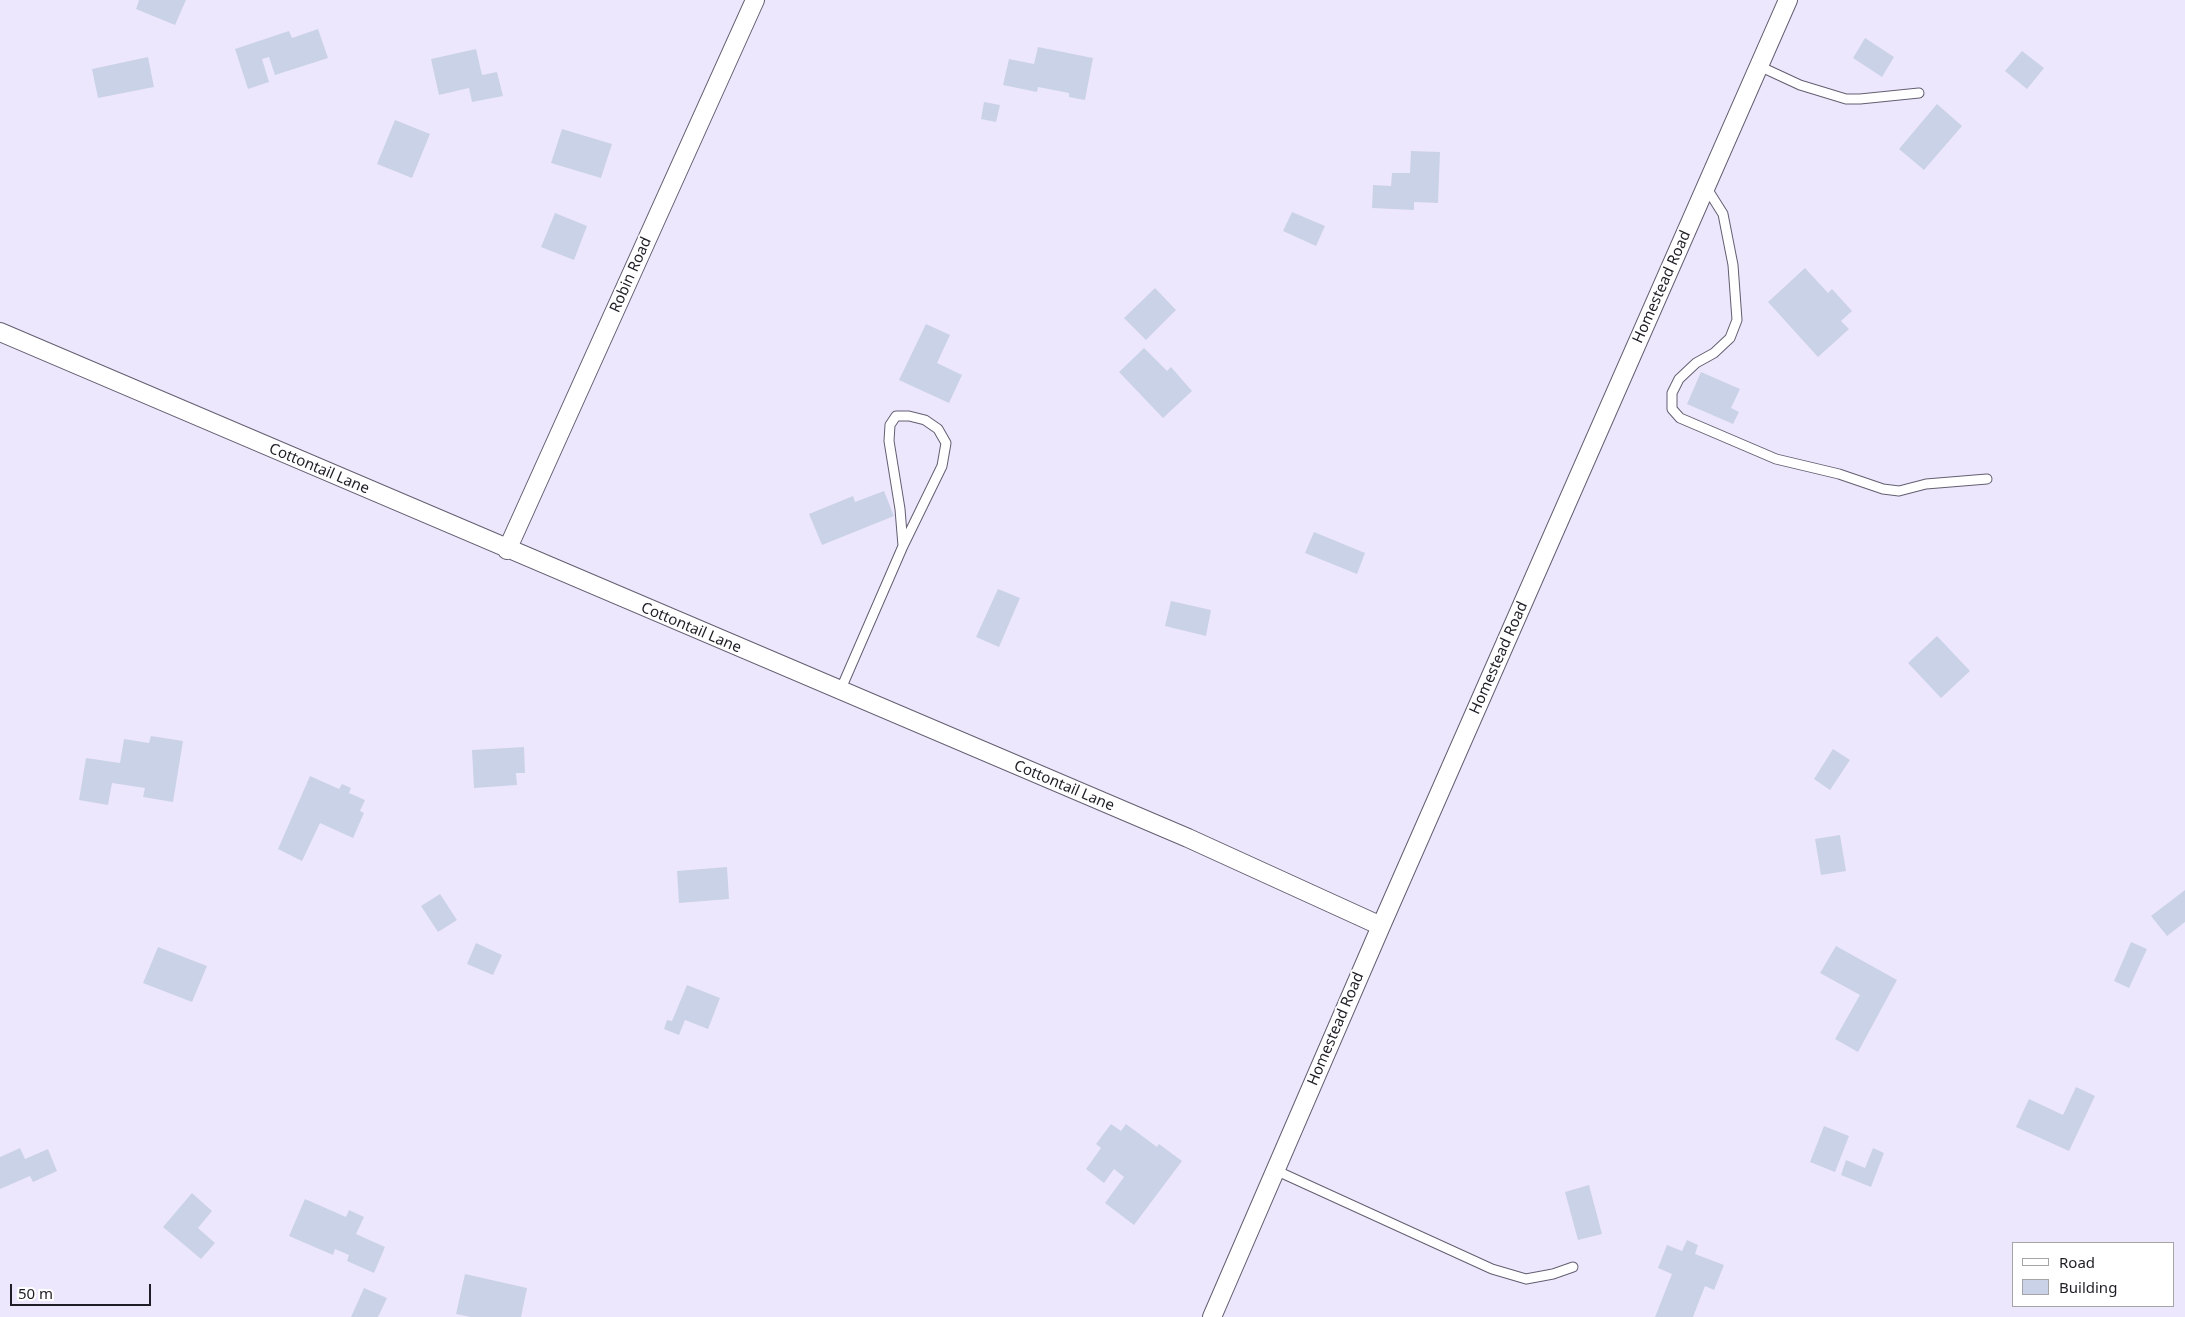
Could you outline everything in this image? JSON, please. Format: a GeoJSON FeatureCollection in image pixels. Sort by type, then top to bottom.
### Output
{"type":"FeatureCollection","features":[{"type":"Feature","properties":{"kind":"street","name":"Robin Road"},"geometry":{"type":"LineString","coordinates":[[507,550],[755,0]]}},
{"type":"Feature","properties":{"kind":"street","name":"Homestead Road"},"geometry":{"type":"LineString","coordinates":[[1212,1317],[1381,926],[1788,0]]}},
{"type":"Feature","properties":{"kind":"street","name":"Cottontail Lane"},"geometry":{"type":"LineString","coordinates":[[0,332],[507,550],[1180,835],[1381,926]]}},
{"type":"Feature","properties":{"kind":"lane"},"geometry":{"type":"LineString","coordinates":[[1759,66],[1800,85],[1846,99],[1860,100],[1919,93]]}},
{"type":"Feature","properties":{"kind":"lane"},"geometry":{"type":"LineString","coordinates":[[1706,186],[1723,214],[1733,264],[1737,320],[1730,338],[1714,353],[1696,363],[1679,379],[1672,394],[1672,409],[1680,418],[1776,460],[1839,474],[1883,489],[1899,490],[1926,484],[1987,479]]}},
{"type":"Feature","properties":{"kind":"lane"},"geometry":{"type":"LineString","coordinates":[[840,690],[903,546],[942,466],[946,443],[938,429],[924,420],[909,416],[896,416],[890,425],[889,441],[900,509],[903,546]]}},
{"type":"Feature","properties":{"kind":"lane"},"geometry":{"type":"LineString","coordinates":[[1275,1170],[1492,1269],[1526,1279],[1573,1268]]}},
{"type":"Feature","properties":{"kind":"building"},"geometry":{"type":"Polygon","coordinates":[[[139,0],[186,0],[175,25],[136,9],[139,0]]]}},
{"type":"Feature","properties":{"kind":"building"},"geometry":{"type":"Polygon","coordinates":[[[318,29],[328,58],[275,75],[269,57],[262,59],[269,82],[248,89],[235,49],[289,31],[292,38],[318,29]]]}},
{"type":"Feature","properties":{"kind":"building"},"geometry":{"type":"Polygon","coordinates":[[[1865,38],[1894,57],[1882,77],[1853,58],[1865,38]]]}},
{"type":"Feature","properties":{"kind":"building"},"geometry":{"type":"Polygon","coordinates":[[[1038,47],[1093,58],[1085,100],[1069,97],[1069,93],[1038,87],[1037,92],[1003,85],[1009,59],[1034,64],[1038,47]]]}},
{"type":"Feature","properties":{"kind":"building"},"geometry":{"type":"Polygon","coordinates":[[[476,49],[482,75],[497,72],[503,96],[472,102],[469,88],[439,95],[431,59],[476,49]]]}},
{"type":"Feature","properties":{"kind":"building"},"geometry":{"type":"Polygon","coordinates":[[[2022,51],[2044,68],[2027,89],[2005,71],[2022,51]]]}},
{"type":"Feature","properties":{"kind":"building"},"geometry":{"type":"Polygon","coordinates":[[[148,57],[154,87],[98,98],[92,69],[148,57]]]}},
{"type":"Feature","properties":{"kind":"building"},"geometry":{"type":"Polygon","coordinates":[[[984,102],[1000,105],[996,122],[981,119],[984,102]]]}},
{"type":"Feature","properties":{"kind":"building"},"geometry":{"type":"Polygon","coordinates":[[[1937,104],[1962,126],[1924,170],[1899,149],[1937,104]]]}},
{"type":"Feature","properties":{"kind":"building"},"geometry":{"type":"Polygon","coordinates":[[[395,120],[430,134],[412,178],[377,164],[395,120]]]}},
{"type":"Feature","properties":{"kind":"building"},"geometry":{"type":"Polygon","coordinates":[[[562,129],[612,144],[601,178],[551,163],[562,129]]]}},
{"type":"Feature","properties":{"kind":"building"},"geometry":{"type":"Polygon","coordinates":[[[1411,151],[1440,152],[1438,203],[1414,202],[1414,210],[1372,208],[1373,185],[1391,186],[1392,173],[1410,173],[1411,151]]]}},
{"type":"Feature","properties":{"kind":"building"},"geometry":{"type":"Polygon","coordinates":[[[1292,212],[1325,226],[1316,246],[1283,231],[1292,212]]]}},
{"type":"Feature","properties":{"kind":"building"},"geometry":{"type":"Polygon","coordinates":[[[555,213],[587,226],[574,260],[541,247],[555,213]]]}},
{"type":"Feature","properties":{"kind":"building"},"geometry":{"type":"Polygon","coordinates":[[[1805,268],[1828,293],[1832,289],[1852,311],[1841,321],[1849,329],[1818,357],[1768,302],[1805,268]]]}},
{"type":"Feature","properties":{"kind":"building"},"geometry":{"type":"Polygon","coordinates":[[[1155,288],[1176,310],[1146,340],[1124,318],[1155,288]]]}},
{"type":"Feature","properties":{"kind":"building"},"geometry":{"type":"Polygon","coordinates":[[[926,324],[950,335],[937,363],[962,375],[949,403],[899,380],[926,324]]]}},
{"type":"Feature","properties":{"kind":"building"},"geometry":{"type":"Polygon","coordinates":[[[1144,348],[1167,371],[1171,367],[1192,391],[1163,418],[1119,372],[1144,348]]]}},
{"type":"Feature","properties":{"kind":"building"},"geometry":{"type":"Polygon","coordinates":[[[1701,372],[1740,389],[1731,408],[1739,412],[1733,424],[1687,404],[1701,372]]]}},
{"type":"Feature","properties":{"kind":"building"},"geometry":{"type":"Polygon","coordinates":[[[884,491],[894,516],[822,545],[809,514],[853,496],[855,502],[884,491]]]}},
{"type":"Feature","properties":{"kind":"building"},"geometry":{"type":"Polygon","coordinates":[[[1314,532],[1365,553],[1357,574],[1305,553],[1314,532]]]}},
{"type":"Feature","properties":{"kind":"building"},"geometry":{"type":"Polygon","coordinates":[[[998,589],[1020,598],[999,647],[976,637],[998,589]]]}},
{"type":"Feature","properties":{"kind":"building"},"geometry":{"type":"Polygon","coordinates":[[[1171,601],[1211,610],[1206,636],[1165,626],[1171,601]]]}},
{"type":"Feature","properties":{"kind":"building"},"geometry":{"type":"Polygon","coordinates":[[[1937,636],[1970,671],[1941,698],[1908,663],[1937,636]]]}},
{"type":"Feature","properties":{"kind":"building"},"geometry":{"type":"Polygon","coordinates":[[[151,736],[183,741],[173,802],[143,797],[145,788],[112,783],[108,805],[79,800],[86,758],[120,763],[124,739],[149,743],[151,736]]]}},
{"type":"Feature","properties":{"kind":"building"},"geometry":{"type":"Polygon","coordinates":[[[524,747],[525,773],[516,773],[517,785],[474,788],[472,750],[524,747]]]}},
{"type":"Feature","properties":{"kind":"building"},"geometry":{"type":"Polygon","coordinates":[[[1833,749],[1850,760],[1830,790],[1814,779],[1833,749]]]}},
{"type":"Feature","properties":{"kind":"building"},"geometry":{"type":"Polygon","coordinates":[[[310,776],[339,789],[342,784],[351,788],[349,793],[365,800],[360,811],[364,813],[353,838],[320,823],[302,861],[278,849],[310,776]]]}},
{"type":"Feature","properties":{"kind":"building"},"geometry":{"type":"Polygon","coordinates":[[[1840,835],[1846,871],[1821,875],[1815,839],[1840,835]]]}},
{"type":"Feature","properties":{"kind":"building"},"geometry":{"type":"Polygon","coordinates":[[[727,867],[729,899],[679,903],[677,871],[727,867]]]}},
{"type":"Feature","properties":{"kind":"building"},"geometry":{"type":"Polygon","coordinates":[[[2185,890],[2185,922],[2167,936],[2151,916],[2185,890]]]}},
{"type":"Feature","properties":{"kind":"building"},"geometry":{"type":"Polygon","coordinates":[[[440,894],[457,920],[438,932],[421,906],[440,894]]]}},
{"type":"Feature","properties":{"kind":"building"},"geometry":{"type":"Polygon","coordinates":[[[2131,942],[2147,949],[2129,988],[2114,981],[2131,942]]]}},
{"type":"Feature","properties":{"kind":"building"},"geometry":{"type":"Polygon","coordinates":[[[476,943],[502,955],[493,975],[467,964],[476,943]]]}},
{"type":"Feature","properties":{"kind":"building"},"geometry":{"type":"Polygon","coordinates":[[[1836,946],[1897,980],[1858,1052],[1835,1039],[1860,995],[1820,973],[1836,946]]]}},
{"type":"Feature","properties":{"kind":"building"},"geometry":{"type":"Polygon","coordinates":[[[158,947],[207,966],[192,1002],[143,983],[158,947]]]}},
{"type":"Feature","properties":{"kind":"building"},"geometry":{"type":"Polygon","coordinates":[[[687,985],[720,998],[708,1029],[685,1020],[679,1035],[664,1029],[667,1020],[672,1021],[687,985]]]}},
{"type":"Feature","properties":{"kind":"building"},"geometry":{"type":"Polygon","coordinates":[[[2076,1087],[2095,1096],[2069,1151],[2016,1127],[2029,1099],[2063,1115],[2076,1087]]]}},
{"type":"Feature","properties":{"kind":"building"},"geometry":{"type":"Polygon","coordinates":[[[1111,1124],[1121,1131],[1126,1124],[1157,1147],[1159,1144],[1182,1161],[1134,1225],[1105,1203],[1124,1177],[1114,1169],[1104,1183],[1086,1169],[1101,1148],[1096,1144],[1111,1124]]]}},
{"type":"Feature","properties":{"kind":"building"},"geometry":{"type":"Polygon","coordinates":[[[1824,1126],[1849,1136],[1835,1172],[1810,1162],[1824,1126]]]}},
{"type":"Feature","properties":{"kind":"building"},"geometry":{"type":"Polygon","coordinates":[[[20,1148],[25,1159],[48,1149],[57,1171],[33,1182],[30,1176],[0,1189],[0,1157],[20,1148]]]}},
{"type":"Feature","properties":{"kind":"building"},"geometry":{"type":"Polygon","coordinates":[[[1873,1148],[1884,1153],[1871,1187],[1841,1175],[1846,1160],[1865,1168],[1873,1148]]]}},
{"type":"Feature","properties":{"kind":"building"},"geometry":{"type":"Polygon","coordinates":[[[1589,1185],[1602,1234],[1578,1240],[1565,1192],[1589,1185]]]}},
{"type":"Feature","properties":{"kind":"building"},"geometry":{"type":"Polygon","coordinates":[[[192,1193],[212,1211],[198,1228],[215,1243],[201,1259],[163,1227],[192,1193]]]}},
{"type":"Feature","properties":{"kind":"building"},"geometry":{"type":"Polygon","coordinates":[[[305,1199],[346,1217],[349,1210],[364,1217],[356,1234],[385,1247],[374,1273],[347,1261],[349,1255],[335,1249],[333,1255],[289,1236],[305,1199]]]}},
{"type":"Feature","properties":{"kind":"building"},"geometry":{"type":"Polygon","coordinates":[[[1687,1240],[1698,1245],[1695,1254],[1724,1265],[1714,1290],[1705,1286],[1693,1317],[1655,1317],[1672,1274],[1658,1268],[1667,1245],[1682,1251],[1687,1240]]]}},
{"type":"Feature","properties":{"kind":"building"},"geometry":{"type":"Polygon","coordinates":[[[465,1274],[527,1288],[521,1317],[471,1317],[456,1314],[465,1274]]]}},
{"type":"Feature","properties":{"kind":"building"},"geometry":{"type":"Polygon","coordinates":[[[364,1288],[387,1298],[378,1317],[351,1317],[364,1288]]]}}]}
